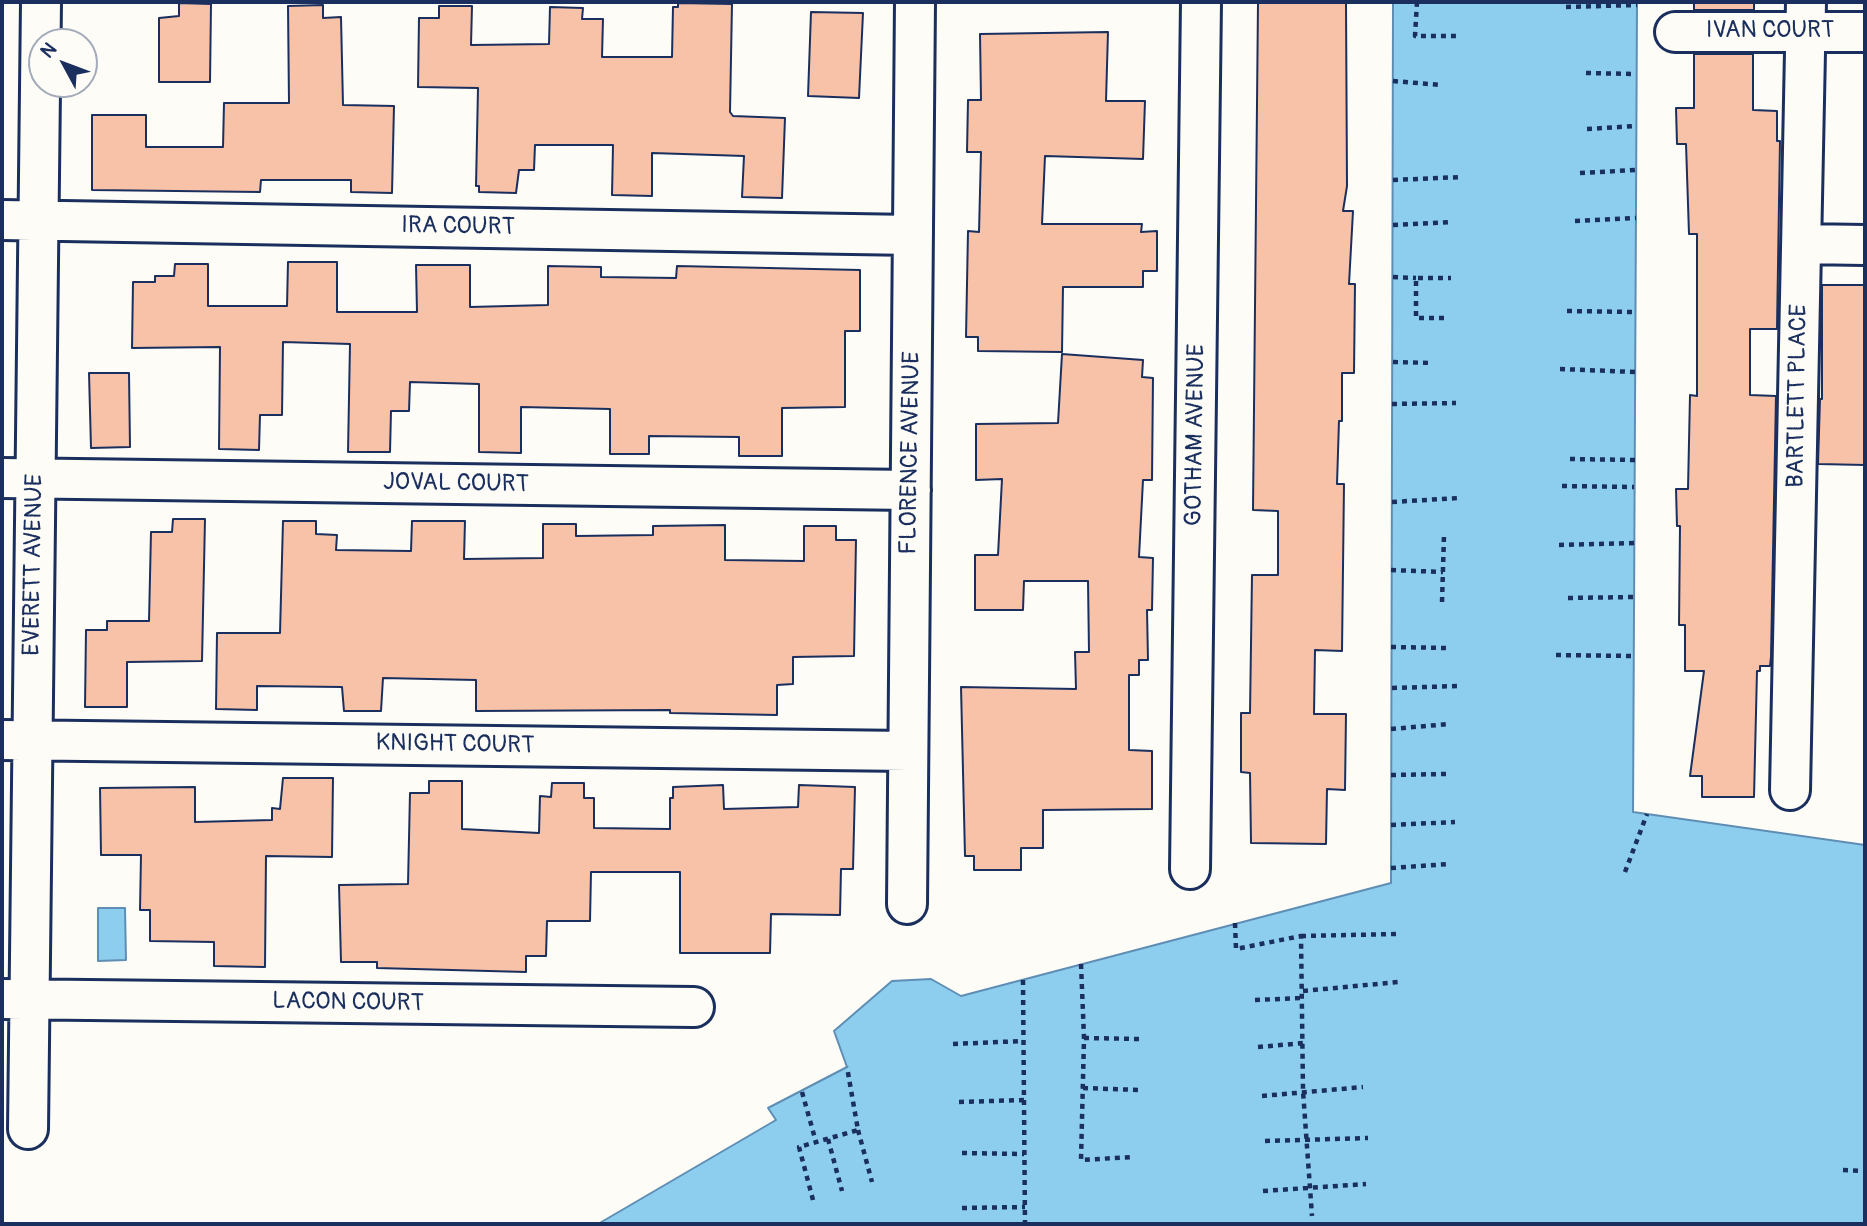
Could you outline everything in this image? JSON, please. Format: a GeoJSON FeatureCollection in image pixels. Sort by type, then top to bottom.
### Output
{"type":"FeatureCollection","features":[{"type":"Feature","properties":{"kind":"street","name":"EVERETT AVENUE"},"geometry":{"type":"LineString","coordinates":[[28,1129],[15,999],[20,221],[41,2]]}},
{"type":"Feature","properties":{"kind":"street","name":"FLORENCE AVENUE"},"geometry":{"type":"LineString","coordinates":[[907,904],[915,2]]}},
{"type":"Feature","properties":{"kind":"street","name":"GOTHAM AVENUE"},"geometry":{"type":"LineString","coordinates":[[1190,869],[1201,2]]}},
{"type":"Feature","properties":{"kind":"street","name":"IVAN COURT"},"geometry":{"type":"LineString","coordinates":[[1675,32],[1806,16],[1865,32]]}},
{"type":"Feature","properties":{"kind":"street","name":"BARTLETT PLACE"},"geometry":{"type":"LineString","coordinates":[[1790,790],[1806,16]]}},
{"type":"Feature","properties":{"kind":"street","name":"IRA COURT"},"geometry":{"type":"LineString","coordinates":[[20,221],[914,235]]}},
{"type":"Feature","properties":{"kind":"street"},"geometry":{"type":"LineString","coordinates":[[1802,244],[1865,245]]}},
{"type":"Feature","properties":{"kind":"street","name":"JOVAL COURT"},"geometry":{"type":"LineString","coordinates":[[19,479],[911,490]]}},
{"type":"Feature","properties":{"kind":"street","name":"KNIGHT COURT"},"geometry":{"type":"LineString","coordinates":[[17,740],[908,751]]}},
{"type":"Feature","properties":{"kind":"street","name":"LACON COURT"},"geometry":{"type":"LineString","coordinates":[[15,999],[694,1007]]}},
{"type":"Feature","properties":{"kind":"path"},"geometry":{"type":"LineString","coordinates":[[1418,2],[1415,36],[1460,36]]}},
{"type":"Feature","properties":{"kind":"path"},"geometry":{"type":"LineString","coordinates":[[1566,7],[1637,5]]}},
{"type":"Feature","properties":{"kind":"path"},"geometry":{"type":"LineString","coordinates":[[1586,73],[1636,74]]}},
{"type":"Feature","properties":{"kind":"path"},"geometry":{"type":"LineString","coordinates":[[1392,81],[1441,85]]}},
{"type":"Feature","properties":{"kind":"path"},"geometry":{"type":"LineString","coordinates":[[1587,128],[1636,126]]}},
{"type":"Feature","properties":{"kind":"path"},"geometry":{"type":"LineString","coordinates":[[1580,173],[1636,170]]}},
{"type":"Feature","properties":{"kind":"path"},"geometry":{"type":"LineString","coordinates":[[1393,180],[1462,177]]}},
{"type":"Feature","properties":{"kind":"path"},"geometry":{"type":"LineString","coordinates":[[1575,220],[1636,218]]}},
{"type":"Feature","properties":{"kind":"path"},"geometry":{"type":"LineString","coordinates":[[1393,225],[1451,222]]}},
{"type":"Feature","properties":{"kind":"path"},"geometry":{"type":"LineString","coordinates":[[1393,277],[1451,278]]}},
{"type":"Feature","properties":{"kind":"path"},"geometry":{"type":"LineString","coordinates":[[1416,278],[1416,318],[1444,318]]}},
{"type":"Feature","properties":{"kind":"path"},"geometry":{"type":"LineString","coordinates":[[1567,311],[1635,312]]}},
{"type":"Feature","properties":{"kind":"path"},"geometry":{"type":"LineString","coordinates":[[1392,362],[1433,363]]}},
{"type":"Feature","properties":{"kind":"path"},"geometry":{"type":"LineString","coordinates":[[1560,369],[1635,372]]}},
{"type":"Feature","properties":{"kind":"path"},"geometry":{"type":"LineString","coordinates":[[1392,404],[1456,403]]}},
{"type":"Feature","properties":{"kind":"path"},"geometry":{"type":"LineString","coordinates":[[1570,459],[1634,460]]}},
{"type":"Feature","properties":{"kind":"path"},"geometry":{"type":"LineString","coordinates":[[1562,486],[1634,487]]}},
{"type":"Feature","properties":{"kind":"path"},"geometry":{"type":"LineString","coordinates":[[1392,502],[1459,498]]}},
{"type":"Feature","properties":{"kind":"path"},"geometry":{"type":"LineString","coordinates":[[1442,602],[1444,535]]}},
{"type":"Feature","properties":{"kind":"path"},"geometry":{"type":"LineString","coordinates":[[1559,545],[1634,543]]}},
{"type":"Feature","properties":{"kind":"path"},"geometry":{"type":"LineString","coordinates":[[1391,570],[1443,572]]}},
{"type":"Feature","properties":{"kind":"path"},"geometry":{"type":"LineString","coordinates":[[1568,598],[1633,597]]}},
{"type":"Feature","properties":{"kind":"path"},"geometry":{"type":"LineString","coordinates":[[1391,647],[1448,649]]}},
{"type":"Feature","properties":{"kind":"path"},"geometry":{"type":"LineString","coordinates":[[1556,655],[1633,656]]}},
{"type":"Feature","properties":{"kind":"path"},"geometry":{"type":"LineString","coordinates":[[1392,688],[1459,687]]}},
{"type":"Feature","properties":{"kind":"path"},"geometry":{"type":"LineString","coordinates":[[1391,729],[1449,724]]}},
{"type":"Feature","properties":{"kind":"path"},"geometry":{"type":"LineString","coordinates":[[1391,775],[1446,774]]}},
{"type":"Feature","properties":{"kind":"path"},"geometry":{"type":"LineString","coordinates":[[1625,872],[1647,814]]}},
{"type":"Feature","properties":{"kind":"path"},"geometry":{"type":"LineString","coordinates":[[1391,825],[1455,822]]}},
{"type":"Feature","properties":{"kind":"path"},"geometry":{"type":"LineString","coordinates":[[1391,868],[1449,864]]}},
{"type":"Feature","properties":{"kind":"path"},"geometry":{"type":"LineString","coordinates":[[1235,923],[1236,949],[1301,936],[1397,934]]}},
{"type":"Feature","properties":{"kind":"path"},"geometry":{"type":"LineString","coordinates":[[1301,936],[1303,1091],[1312,1216]]}},
{"type":"Feature","properties":{"kind":"path"},"geometry":{"type":"LineString","coordinates":[[1081,964],[1084,1038],[1081,1160],[1133,1157]]}},
{"type":"Feature","properties":{"kind":"path"},"geometry":{"type":"LineString","coordinates":[[1023,980],[1025,1224]]}},
{"type":"Feature","properties":{"kind":"path"},"geometry":{"type":"LineString","coordinates":[[1303,992],[1398,982]]}},
{"type":"Feature","properties":{"kind":"path"},"geometry":{"type":"LineString","coordinates":[[1255,1000],[1303,998]]}},
{"type":"Feature","properties":{"kind":"path"},"geometry":{"type":"LineString","coordinates":[[1084,1038],[1140,1040]]}},
{"type":"Feature","properties":{"kind":"path"},"geometry":{"type":"LineString","coordinates":[[953,1044],[1023,1041]]}},
{"type":"Feature","properties":{"kind":"path"},"geometry":{"type":"LineString","coordinates":[[1258,1047],[1304,1043]]}},
{"type":"Feature","properties":{"kind":"path"},"geometry":{"type":"LineString","coordinates":[[847,1067],[858,1130],[872,1182]]}},
{"type":"Feature","properties":{"kind":"path"},"geometry":{"type":"LineString","coordinates":[[1262,1096],[1363,1087]]}},
{"type":"Feature","properties":{"kind":"path"},"geometry":{"type":"LineString","coordinates":[[1083,1088],[1139,1090]]}},
{"type":"Feature","properties":{"kind":"path"},"geometry":{"type":"LineString","coordinates":[[802,1092],[816,1142]]}},
{"type":"Feature","properties":{"kind":"path"},"geometry":{"type":"LineString","coordinates":[[959,1102],[1024,1100]]}},
{"type":"Feature","properties":{"kind":"path"},"geometry":{"type":"LineString","coordinates":[[813,1200],[799,1147],[858,1130]]}},
{"type":"Feature","properties":{"kind":"path"},"geometry":{"type":"LineString","coordinates":[[1265,1142],[1368,1138]]}},
{"type":"Feature","properties":{"kind":"path"},"geometry":{"type":"LineString","coordinates":[[828,1139],[842,1191]]}},
{"type":"Feature","properties":{"kind":"path"},"geometry":{"type":"LineString","coordinates":[[962,1153],[1024,1154]]}},
{"type":"Feature","properties":{"kind":"path"},"geometry":{"type":"LineString","coordinates":[[1843,1170],[1865,1171]]}},
{"type":"Feature","properties":{"kind":"path"},"geometry":{"type":"LineString","coordinates":[[1264,1191],[1366,1184]]}},
{"type":"Feature","properties":{"kind":"path"},"geometry":{"type":"LineString","coordinates":[[962,1208],[1025,1207]]}},
{"type":"Feature","properties":{"kind":"water"},"geometry":{"type":"Polygon","coordinates":[[[1393,2],[1637,2],[1633,812],[1865,845],[1865,1224],[598,1224],[776,1120],[768,1108],[847,1067],[834,1031],[892,981],[931,979],[961,996],[1391,883],[1393,2]]]}},
{"type":"Feature","properties":{"kind":"water"},"geometry":{"type":"Polygon","coordinates":[[[98,908],[125,908],[126,960],[98,961],[98,908]]]}},
{"type":"Feature","properties":{"kind":"building"},"geometry":{"type":"Polygon","coordinates":[[[1258,2],[1346,2],[1347,186],[1343,211],[1353,211],[1349,284],[1355,284],[1354,373],[1342,373],[1342,421],[1339,421],[1337,484],[1344,484],[1342,651],[1315,650],[1314,714],[1346,714],[1345,790],[1327,789],[1326,844],[1251,843],[1250,773],[1241,772],[1241,713],[1250,713],[1252,575],[1278,575],[1278,511],[1253,510],[1258,2]]]}},
{"type":"Feature","properties":{"kind":"building"},"geometry":{"type":"Polygon","coordinates":[[[1694,2],[1754,2],[1754,10],[1694,10],[1694,2]]]}},
{"type":"Feature","properties":{"kind":"building"},"geometry":{"type":"Polygon","coordinates":[[[179,3],[211,4],[210,82],[159,82],[159,18],[179,16],[179,3]]]}},
{"type":"Feature","properties":{"kind":"building"},"geometry":{"type":"Polygon","coordinates":[[[678,3],[732,4],[730,112],[733,116],[785,118],[782,198],[742,197],[744,156],[652,153],[652,196],[612,195],[613,145],[535,145],[534,170],[519,170],[516,193],[479,192],[479,186],[476,186],[478,88],[418,87],[419,18],[439,18],[439,6],[472,6],[471,45],[549,44],[550,7],[583,8],[582,19],[603,19],[602,57],[672,57],[673,7],[678,7],[678,3]]]}},
{"type":"Feature","properties":{"kind":"building"},"geometry":{"type":"Polygon","coordinates":[[[323,5],[323,18],[341,17],[343,105],[394,106],[392,193],[351,192],[351,180],[261,180],[260,192],[92,190],[92,115],[146,115],[146,147],[223,147],[224,103],[289,103],[288,6],[323,5]]]}},
{"type":"Feature","properties":{"kind":"building"},"geometry":{"type":"Polygon","coordinates":[[[811,12],[863,13],[859,98],[808,96],[811,12]]]}},
{"type":"Feature","properties":{"kind":"building"},"geometry":{"type":"Polygon","coordinates":[[[1108,32],[1106,101],[1145,101],[1143,159],[1045,156],[1042,224],[1142,224],[1141,232],[1157,231],[1157,271],[1143,271],[1143,287],[1063,287],[1062,352],[978,351],[978,337],[966,337],[968,231],[979,232],[981,152],[967,152],[968,100],[981,100],[980,34],[1108,32]]]}},
{"type":"Feature","properties":{"kind":"building"},"geometry":{"type":"Polygon","coordinates":[[[1694,54],[1753,54],[1753,110],[1777,111],[1777,141],[1780,141],[1777,329],[1750,329],[1750,395],[1776,396],[1771,657],[1770,666],[1760,666],[1760,671],[1757,671],[1754,797],[1702,797],[1702,776],[1690,776],[1704,671],[1685,671],[1685,625],[1679,625],[1680,526],[1677,526],[1676,489],[1688,489],[1690,395],[1697,396],[1697,234],[1689,234],[1686,144],[1677,144],[1676,108],[1694,108],[1694,54]]]}},
{"type":"Feature","properties":{"kind":"building"},"geometry":{"type":"Polygon","coordinates":[[[288,262],[337,262],[337,312],[417,312],[416,265],[470,265],[470,307],[548,305],[548,266],[601,267],[601,277],[676,278],[677,266],[860,270],[860,331],[845,331],[845,407],[782,408],[782,456],[739,456],[739,437],[649,436],[649,454],[610,454],[610,409],[521,407],[521,453],[479,452],[479,384],[410,382],[409,411],[391,411],[390,452],[348,452],[350,344],[283,342],[282,415],[260,415],[259,450],[219,449],[220,347],[132,348],[133,282],[155,282],[155,276],[174,276],[175,264],[208,264],[208,306],[287,306],[288,262]]]}},
{"type":"Feature","properties":{"kind":"building"},"geometry":{"type":"Polygon","coordinates":[[[1822,285],[1865,285],[1865,465],[1818,464],[1822,399],[1822,285]]]}},
{"type":"Feature","properties":{"kind":"building"},"geometry":{"type":"Polygon","coordinates":[[[1062,354],[1143,360],[1142,377],[1153,378],[1152,480],[1143,480],[1139,557],[1153,558],[1152,610],[1147,610],[1148,660],[1139,660],[1139,675],[1129,675],[1129,750],[1152,751],[1152,809],[1043,810],[1043,848],[1021,848],[1021,870],[974,870],[974,856],[965,856],[961,687],[1076,689],[1075,652],[1089,652],[1088,581],[1024,581],[1023,610],[975,610],[975,555],[998,555],[1002,479],[976,480],[976,424],[1058,423],[1062,354]]]}},
{"type":"Feature","properties":{"kind":"building"},"geometry":{"type":"Polygon","coordinates":[[[89,373],[129,373],[130,447],[91,448],[89,373]]]}},
{"type":"Feature","properties":{"kind":"building"},"geometry":{"type":"Polygon","coordinates":[[[173,519],[205,519],[202,661],[127,662],[127,707],[85,707],[86,630],[107,630],[107,621],[149,621],[151,532],[172,532],[173,519]]]}},
{"type":"Feature","properties":{"kind":"building"},"geometry":{"type":"Polygon","coordinates":[[[283,521],[316,521],[316,534],[337,535],[336,550],[411,551],[412,521],[465,521],[464,559],[543,558],[543,524],[576,524],[576,536],[653,535],[653,526],[725,525],[725,560],[804,561],[804,526],[836,526],[836,540],[856,540],[854,656],[793,657],[793,684],[777,685],[777,715],[670,713],[670,710],[476,711],[476,680],[383,678],[381,711],[344,711],[342,687],[257,686],[257,710],[216,709],[217,633],[280,633],[283,521]]]}},
{"type":"Feature","properties":{"kind":"building"},"geometry":{"type":"Polygon","coordinates":[[[283,778],[333,778],[332,857],[266,856],[265,967],[214,966],[214,942],[150,941],[150,910],[140,910],[141,855],[101,855],[100,788],[195,787],[195,822],[272,820],[272,808],[280,809],[283,778]]]}},
{"type":"Feature","properties":{"kind":"building"},"geometry":{"type":"Polygon","coordinates":[[[429,781],[462,781],[462,829],[539,833],[540,796],[551,797],[552,783],[584,783],[584,798],[594,798],[594,828],[670,829],[670,798],[673,798],[673,787],[723,785],[724,809],[798,807],[799,785],[855,787],[853,869],[841,869],[840,915],[771,914],[770,953],[680,953],[680,872],[591,872],[590,921],[547,921],[546,956],[526,956],[526,972],[377,968],[377,962],[341,962],[339,885],[408,884],[410,793],[429,793],[429,781]]]}}]}
